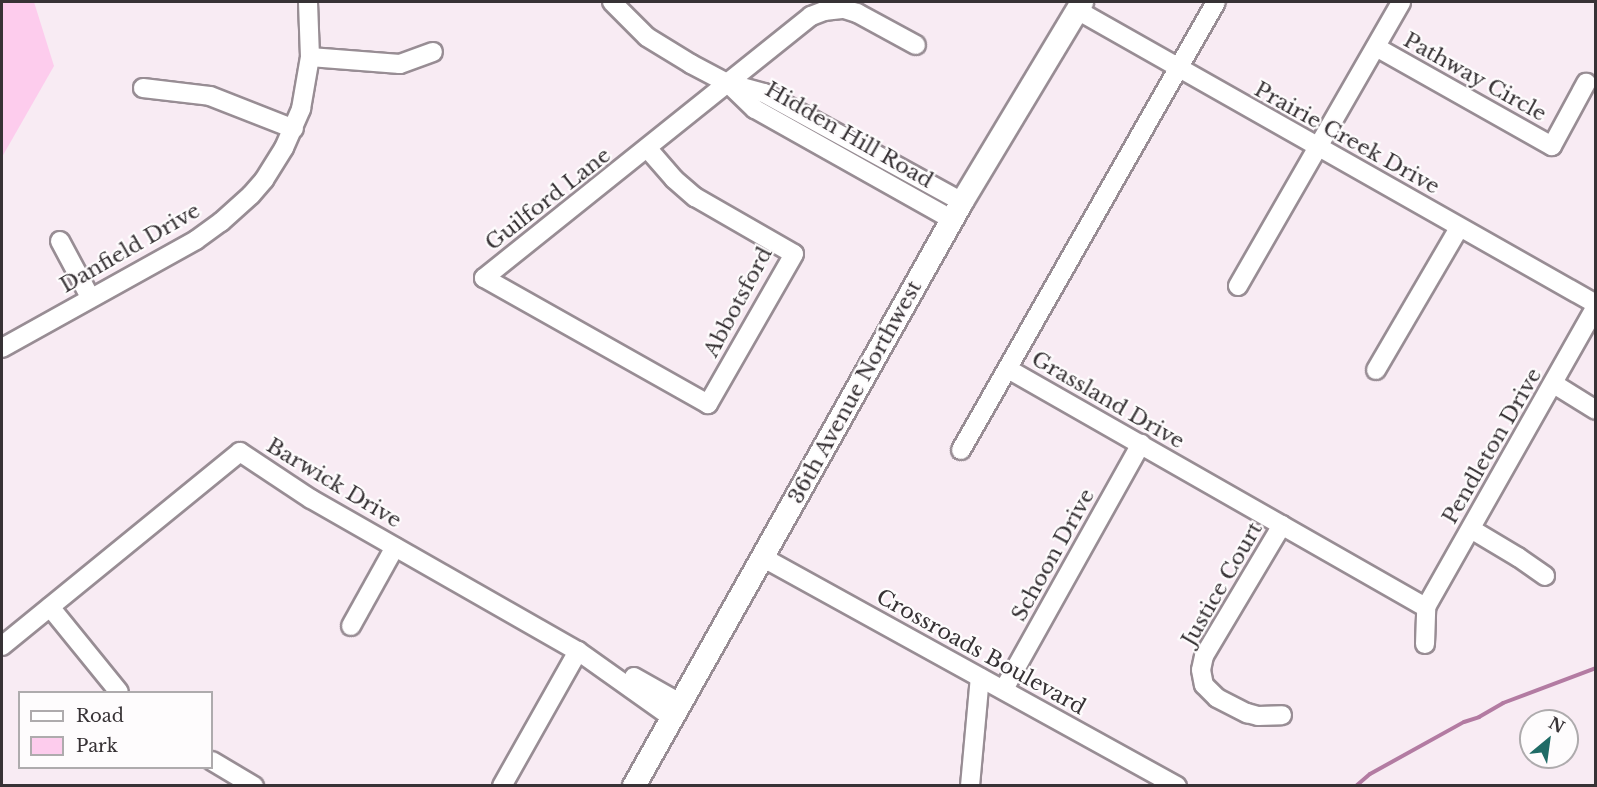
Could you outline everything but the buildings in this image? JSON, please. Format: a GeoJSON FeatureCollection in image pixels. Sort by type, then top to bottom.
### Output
{"type":"FeatureCollection","features":[{"type":"Feature","properties":{"kind":"main road","name":"36th Avenue Northwest"},"geometry":{"type":"LineString","coordinates":[[634,786],[958,211],[1079,6]]}},
{"type":"Feature","properties":{"kind":"street","name":"Danfield Drive"},"geometry":{"type":"LineString","coordinates":[[2,348],[196,240],[221,222],[264,180],[294,129],[308,79],[310,57],[308,2]]}},
{"type":"Feature","properties":{"kind":"street","name":"Hidden Hill Road"},"geometry":{"type":"LineString","coordinates":[[612,2],[647,37],[727,83],[755,109],[958,211]]}},
{"type":"Feature","properties":{"kind":"street","name":"Grassland Drive"},"geometry":{"type":"LineString","coordinates":[[1216,2],[1008,369],[1426,607]]}},
{"type":"Feature","properties":{"kind":"street"},"geometry":{"type":"LineString","coordinates":[[1238,286],[1401,2]]}},
{"type":"Feature","properties":{"kind":"street","name":"Prairie Creek Drive"},"geometry":{"type":"LineString","coordinates":[[1079,6],[1177,69],[1596,305]]}},
{"type":"Feature","properties":{"kind":"street","name":"Guilford Lane"},"geometry":{"type":"LineString","coordinates":[[708,404],[484,278],[648,149],[811,16],[824,10],[844,9],[857,13],[916,45]]}},
{"type":"Feature","properties":{"kind":"street","name":"Pathway Circle"},"geometry":{"type":"LineString","coordinates":[[1376,47],[1552,146],[1586,83]]}},
{"type":"Feature","properties":{"kind":"street"},"geometry":{"type":"LineString","coordinates":[[310,57],[400,64],[433,52]]}},
{"type":"Feature","properties":{"kind":"street"},"geometry":{"type":"LineString","coordinates":[[143,88],[210,96],[294,129]]}},
{"type":"Feature","properties":{"kind":"street","name":"Abbotsford"},"geometry":{"type":"LineString","coordinates":[[648,149],[674,179],[695,197],[794,254],[708,404]]}},
{"type":"Feature","properties":{"kind":"street"},"geometry":{"type":"LineString","coordinates":[[1376,370],[1459,228]]}},
{"type":"Feature","properties":{"kind":"street"},"geometry":{"type":"LineString","coordinates":[[60,241],[90,297]]}},
{"type":"Feature","properties":{"kind":"street","name":"Pendleton Drive"},"geometry":{"type":"LineString","coordinates":[[1426,607],[1554,384],[1596,305]]}},
{"type":"Feature","properties":{"kind":"street"},"geometry":{"type":"LineString","coordinates":[[961,450],[1008,369]]}},
{"type":"Feature","properties":{"kind":"street"},"geometry":{"type":"LineString","coordinates":[[1554,384],[1596,410]]}},
{"type":"Feature","properties":{"kind":"street","name":"Schoon Drive"},"geometry":{"type":"LineString","coordinates":[[1004,689],[1141,444]]}},
{"type":"Feature","properties":{"kind":"street","name":"Barwick Drive"},"geometry":{"type":"LineString","coordinates":[[2,646],[240,452],[311,499],[578,651],[676,710]]}},
{"type":"Feature","properties":{"kind":"street","name":"Justice Court"},"geometry":{"type":"LineString","coordinates":[[1282,525],[1204,656],[1201,670],[1204,685],[1217,698],[1247,714],[1282,715]]}},
{"type":"Feature","properties":{"kind":"street"},"geometry":{"type":"LineString","coordinates":[[1471,529],[1545,576]]}},
{"type":"Feature","properties":{"kind":"street"},"geometry":{"type":"LineString","coordinates":[[351,626],[395,547]]}},
{"type":"Feature","properties":{"kind":"street","name":"Crossroads Boulevard"},"geometry":{"type":"LineString","coordinates":[[762,557],[1177,786]]}},
{"type":"Feature","properties":{"kind":"street"},"geometry":{"type":"LineString","coordinates":[[50,607],[117,691]]}},
{"type":"Feature","properties":{"kind":"street"},"geometry":{"type":"LineString","coordinates":[[1425,644],[1426,607]]}},
{"type":"Feature","properties":{"kind":"street"},"geometry":{"type":"LineString","coordinates":[[502,786],[578,651]]}},
{"type":"Feature","properties":{"kind":"street"},"geometry":{"type":"LineString","coordinates":[[970,786],[980,677]]}},
{"type":"Feature","properties":{"kind":"street"},"geometry":{"type":"LineString","coordinates":[[213,762],[254,786]]}},
{"type":"Feature","properties":{"kind":"green space"},"geometry":{"type":"Polygon","coordinates":[[[2,2],[34,2],[54,66],[2,157],[2,2]]]}},
{"type":"Feature","properties":{"kind":"waterway"},"geometry":{"type":"LineString","coordinates":[[1356,786],[1370,774],[1464,722],[1479,717],[1503,703],[1596,668]]}}]}
